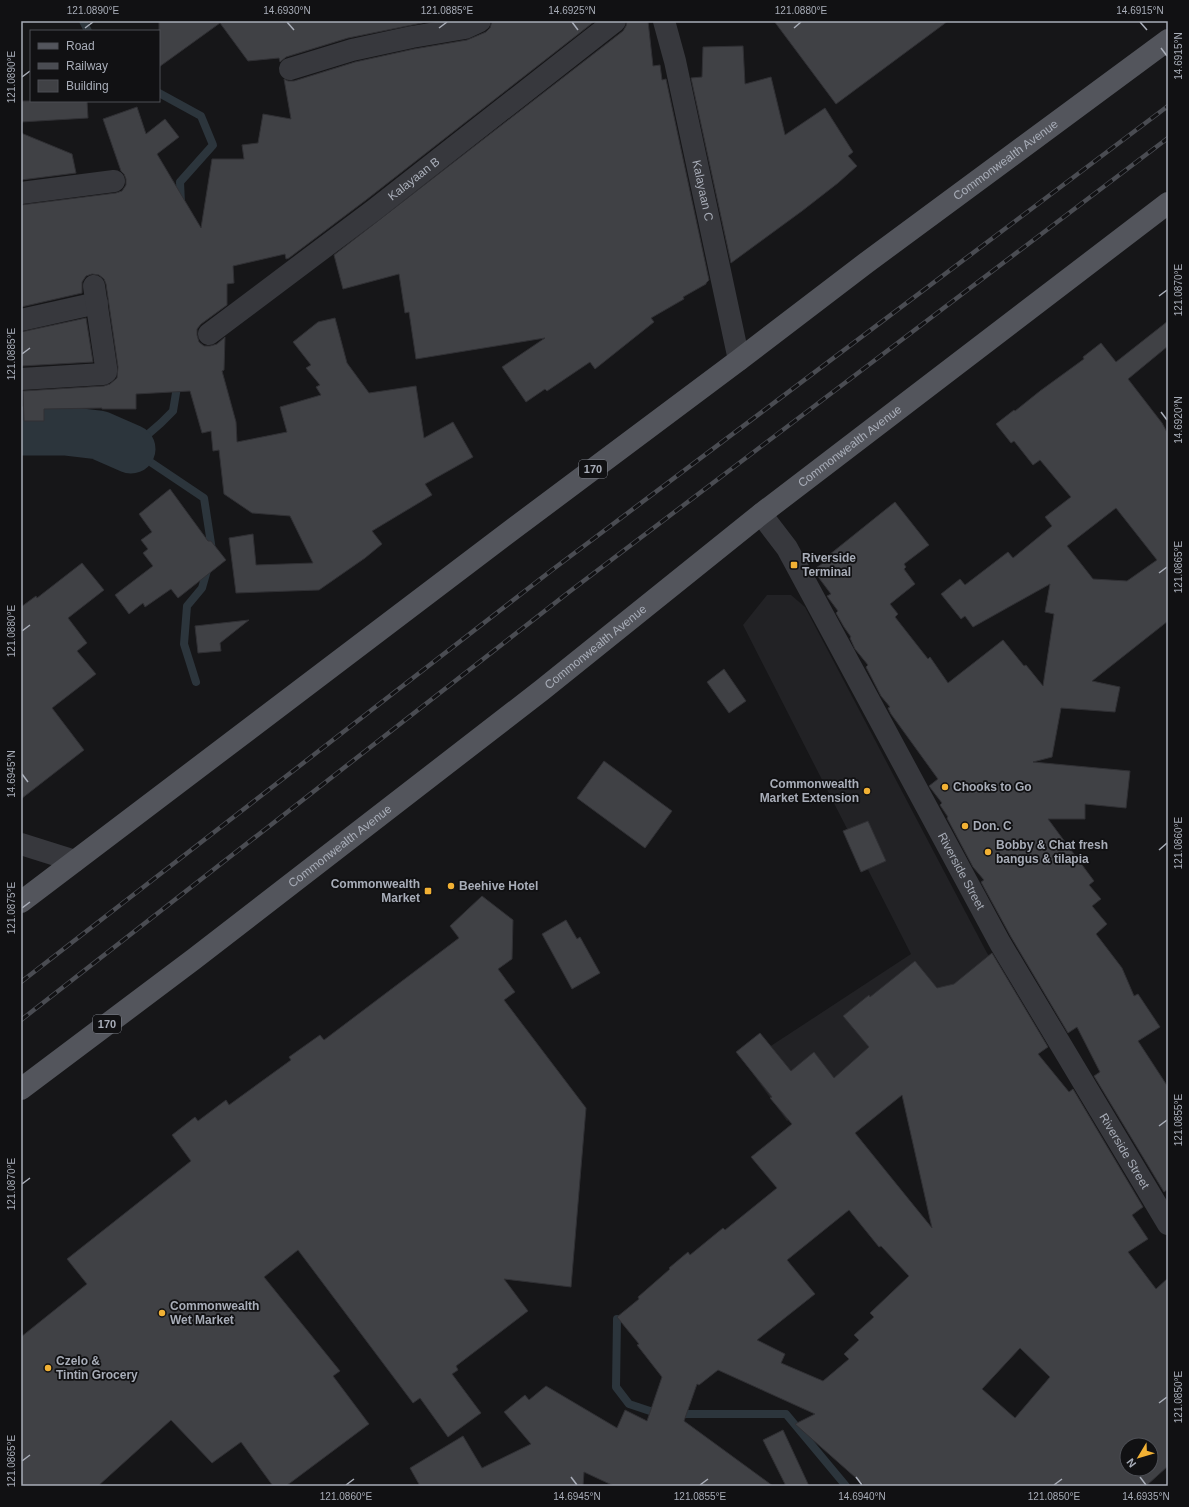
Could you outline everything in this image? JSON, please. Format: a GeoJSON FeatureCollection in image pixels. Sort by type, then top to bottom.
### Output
{"type":"FeatureCollection","features":[{"type":"Feature","properties":{"kind":"main road","name":"Commonwealth Avenue"},"geometry":{"type":"LineString","coordinates":[[21,902],[519,525],[740,360],[866,263],[1168,40]]}},
{"type":"Feature","properties":{"kind":"main road","name":"Commonwealth Avenue"},"geometry":{"type":"LineString","coordinates":[[21,1089],[194,959],[542,690],[762,514],[1168,203]]}},
{"type":"Feature","properties":{"kind":"street"},"geometry":{"type":"LineString","coordinates":[[290,69],[352,50],[412,37],[465,28],[480,21]]}},
{"type":"Feature","properties":{"kind":"street","name":"Kalayaan B"},"geometry":{"type":"LineString","coordinates":[[209,334],[374,210],[615,21]]}},
{"type":"Feature","properties":{"kind":"street","name":"Kalayaan C"},"geometry":{"type":"LineString","coordinates":[[664,21],[675,61],[740,360]]}},
{"type":"Feature","properties":{"kind":"street"},"geometry":{"type":"LineString","coordinates":[[21,193],[114,181]]}},
{"type":"Feature","properties":{"kind":"street"},"geometry":{"type":"LineString","coordinates":[[21,320],[96,294],[106,367],[106,372],[103,374],[21,379]]}},
{"type":"Feature","properties":{"kind":"street","name":"Riverside Street"},"geometry":{"type":"LineString","coordinates":[[762,514],[787,548],[1000,943],[1168,1224]]}},
{"type":"Feature","properties":{"kind":"street"},"geometry":{"type":"LineString","coordinates":[[21,844],[75,861]]}},
{"type":"Feature","properties":{"kind":"shaded area"},"geometry":{"type":"Polygon","coordinates":[[[767,595],[791,595],[805,607],[987,953],[1008,981],[787,1121],[745,1063],[911,954],[743,625],[767,595]]]}},
{"type":"Feature","properties":{"kind":"building"},"geometry":{"type":"Polygon","coordinates":[[[159,21],[432,21],[348,38],[286,57],[280,62],[279,58],[248,61],[220,23],[160,66],[159,21]]]}},
{"type":"Feature","properties":{"kind":"building"},"geometry":{"type":"Polygon","coordinates":[[[492,21],[595,21],[366,200],[289,258],[286,259],[285,254],[233,266],[234,283],[227,284],[227,305],[201,324],[197,329],[199,342],[204,346],[217,344],[225,337],[224,370],[222,371],[236,422],[237,442],[287,432],[280,407],[321,395],[316,387],[320,385],[306,368],[311,365],[293,342],[318,322],[335,318],[347,363],[369,393],[416,386],[424,438],[453,422],[473,457],[425,484],[432,495],[372,531],[382,544],[365,558],[319,590],[236,593],[229,538],[253,534],[256,565],[313,563],[290,516],[252,513],[224,494],[219,450],[213,451],[211,431],[202,433],[190,391],[136,394],[136,409],[44,409],[44,421],[24,421],[23,391],[104,386],[110,384],[117,378],[118,367],[106,284],[104,279],[99,275],[92,274],[86,276],[82,282],[82,293],[21,307],[21,205],[122,191],[126,185],[126,179],[121,171],[103,119],[137,107],[146,134],[165,119],[179,137],[157,154],[201,228],[212,159],[244,159],[242,145],[258,143],[263,114],[291,119],[284,79],[294,81],[355,62],[414,49],[467,40],[486,32],[490,28],[492,21]]]}},
{"type":"Feature","properties":{"kind":"building"},"geometry":{"type":"Polygon","coordinates":[[[627,21],[648,21],[653,66],[660,65],[662,80],[666,79],[709,280],[706,284],[683,297],[684,299],[651,318],[654,322],[595,369],[590,362],[547,391],[545,389],[526,402],[502,367],[545,338],[416,359],[409,312],[405,313],[399,274],[343,289],[334,255],[623,31],[627,21]]]}},
{"type":"Feature","properties":{"kind":"building"},"geometry":{"type":"Polygon","coordinates":[[[774,21],[948,21],[836,104],[774,21]]]}},
{"type":"Feature","properties":{"kind":"building"},"geometry":{"type":"Polygon","coordinates":[[[743,46],[745,84],[771,77],[785,135],[825,108],[853,152],[848,156],[857,166],[802,211],[731,263],[691,78],[702,77],[703,47],[743,46]]]}},
{"type":"Feature","properties":{"kind":"building"},"geometry":{"type":"Polygon","coordinates":[[[21,101],[87,102],[88,118],[21,122],[21,101]]]}},
{"type":"Feature","properties":{"kind":"building"},"geometry":{"type":"Polygon","coordinates":[[[21,133],[72,154],[76,173],[21,180],[21,133]]]}},
{"type":"Feature","properties":{"kind":"building"},"geometry":{"type":"Polygon","coordinates":[[[86,318],[93,362],[21,366],[21,332],[86,318]]]}},
{"type":"Feature","properties":{"kind":"building"},"geometry":{"type":"Polygon","coordinates":[[[1168,321],[1168,346],[1128,379],[1162,423],[1168,434],[1168,621],[1092,681],[1120,687],[1115,712],[1061,708],[1052,757],[1033,762],[1130,771],[1126,808],[1085,804],[1085,819],[1048,819],[1094,881],[1089,885],[1101,899],[1092,906],[1107,924],[1096,934],[1122,968],[1134,996],[1138,994],[1160,1027],[1138,1041],[1168,1087],[1168,1189],[1164,1192],[1094,1076],[1100,1072],[1077,1027],[1068,1033],[1011,937],[981,882],[984,880],[973,867],[947,818],[948,817],[940,805],[942,803],[929,786],[938,779],[891,714],[888,708],[890,707],[881,696],[866,667],[868,665],[855,649],[850,638],[851,637],[836,613],[838,611],[827,596],[831,594],[813,570],[826,561],[824,559],[895,502],[929,545],[904,564],[906,567],[904,569],[915,584],[890,604],[898,614],[895,617],[928,659],[930,657],[948,683],[1003,640],[1024,666],[1026,665],[1043,686],[1054,614],[1045,612],[1050,584],[973,627],[965,616],[961,619],[941,594],[960,579],[965,585],[1008,552],[1013,558],[1052,526],[1045,517],[1071,497],[1040,460],[1033,465],[1014,441],[1011,443],[996,424],[1084,359],[1083,357],[1101,343],[1116,362],[1168,321]],[[1116,508],[1067,546],[1093,579],[1127,581],[1157,560],[1116,508]]]}},
{"type":"Feature","properties":{"kind":"building"},"geometry":{"type":"Polygon","coordinates":[[[170,489],[208,541],[211,541],[226,560],[178,598],[171,589],[145,607],[143,603],[129,614],[115,595],[153,566],[143,553],[148,549],[141,540],[152,532],[139,514],[170,489]]]}},
{"type":"Feature","properties":{"kind":"building"},"geometry":{"type":"Polygon","coordinates":[[[82,563],[104,590],[68,618],[87,643],[77,651],[96,674],[52,708],[84,750],[21,799],[21,607],[36,596],[37,598],[82,563]]]}},
{"type":"Feature","properties":{"kind":"building"},"geometry":{"type":"Polygon","coordinates":[[[249,620],[220,643],[221,651],[198,653],[195,626],[249,620]]]}},
{"type":"Feature","properties":{"kind":"building"},"geometry":{"type":"Polygon","coordinates":[[[724,669],[746,701],[729,713],[707,682],[724,669]]]}},
{"type":"Feature","properties":{"kind":"building"},"geometry":{"type":"Polygon","coordinates":[[[604,761],[672,811],[645,848],[577,798],[604,761]]]}},
{"type":"Feature","properties":{"kind":"building"},"geometry":{"type":"Polygon","coordinates":[[[868,821],[886,861],[861,872],[843,831],[868,821]]]}},
{"type":"Feature","properties":{"kind":"building"},"geometry":{"type":"Polygon","coordinates":[[[482,896],[513,920],[512,959],[498,969],[515,992],[504,1000],[586,1108],[571,1287],[504,1279],[528,1311],[456,1366],[458,1370],[452,1374],[481,1413],[448,1437],[420,1398],[413,1403],[298,1250],[264,1277],[340,1371],[333,1376],[369,1424],[286,1486],[273,1486],[241,1442],[212,1463],[171,1420],[98,1486],[21,1486],[21,1337],[87,1284],[67,1259],[191,1161],[172,1135],[195,1117],[198,1121],[226,1100],[229,1105],[291,1060],[289,1057],[320,1035],[324,1040],[459,938],[450,926],[482,896]]]}},
{"type":"Feature","properties":{"kind":"building"},"geometry":{"type":"Polygon","coordinates":[[[566,920],[577,939],[580,937],[600,973],[572,989],[542,934],[566,920]]]}},
{"type":"Feature","properties":{"kind":"building"},"geometry":{"type":"Polygon","coordinates":[[[992,953],[1048,1047],[1038,1054],[1069,1092],[1073,1089],[1143,1207],[1132,1215],[1148,1239],[1128,1252],[1156,1289],[1168,1278],[1168,1466],[1159,1474],[1159,1437],[1119,1437],[1119,1477],[1156,1477],[1146,1486],[865,1486],[795,1424],[815,1414],[718,1370],[699,1385],[697,1384],[684,1421],[773,1486],[614,1486],[584,1472],[583,1486],[420,1486],[410,1468],[463,1436],[482,1468],[531,1444],[504,1412],[525,1395],[529,1400],[546,1386],[617,1428],[625,1410],[647,1421],[662,1377],[637,1345],[639,1344],[617,1317],[639,1299],[638,1297],[688,1252],[690,1255],[723,1228],[725,1230],[777,1188],[751,1157],[792,1124],[770,1098],[772,1097],[736,1052],[760,1033],[791,1071],[814,1052],[834,1078],[869,1047],[843,1016],[869,995],[870,997],[915,961],[937,988],[954,984],[992,953]],[[902,1095],[855,1133],[932,1228],[902,1095]],[[849,1210],[787,1260],[815,1294],[757,1340],[785,1354],[781,1363],[823,1381],[849,1359],[844,1354],[859,1340],[854,1335],[874,1317],[870,1313],[909,1276],[881,1246],[879,1247],[849,1210]],[[1020,1348],[982,1389],[1015,1418],[1050,1377],[1020,1348]]]}},
{"type":"Feature","properties":{"kind":"building"},"geometry":{"type":"Polygon","coordinates":[[[783,1430],[809,1486],[786,1486],[763,1440],[783,1430]]]}},
{"type":"Feature","properties":{"kind":"waterway"},"geometry":{"type":"LineString","coordinates":[[83,21],[88,30]]}},
{"type":"Feature","properties":{"kind":"waterway"},"geometry":{"type":"LineString","coordinates":[[160,94],[201,116],[213,145],[180,182],[181,203]]}},
{"type":"Feature","properties":{"kind":"waterway"},"geometry":{"type":"LineString","coordinates":[[178,381],[173,411],[131,449],[204,498],[212,550]]}},
{"type":"Feature","properties":{"kind":"waterway"},"geometry":{"type":"LineString","coordinates":[[21,431],[65,431],[99,435],[131,449]]}},
{"type":"Feature","properties":{"kind":"waterway"},"geometry":{"type":"LineString","coordinates":[[196,682],[184,644],[187,606],[202,588],[208,567]]}},
{"type":"Feature","properties":{"kind":"waterway"},"geometry":{"type":"LineString","coordinates":[[617,1319],[616,1387],[629,1404],[659,1414]]}},
{"type":"Feature","properties":{"kind":"waterway"},"geometry":{"type":"LineString","coordinates":[[677,1414],[786,1414],[846,1486]]}},
{"type":"Feature","properties":{"kind":"railway"},"geometry":{"type":"LineString","coordinates":[[21,982],[552,570],[1168,106]]}},
{"type":"Feature","properties":{"kind":"railway"},"geometry":{"type":"LineString","coordinates":[[21,1020],[569,592],[1168,138]]}},
{"type":"Feature","properties":{"kind":"place","name":"Riverside Terminal"},"geometry":{"type":"Point","coordinates":[794,565]}},
{"type":"Feature","properties":{"kind":"place","name":"Chooks to Go"},"geometry":{"type":"Point","coordinates":[945,787]}},
{"type":"Feature","properties":{"kind":"place","name":"Commonwealth Market Extension"},"geometry":{"type":"Point","coordinates":[867,791]}},
{"type":"Feature","properties":{"kind":"place","name":"Don. C"},"geometry":{"type":"Point","coordinates":[965,826]}},
{"type":"Feature","properties":{"kind":"place","name":"Bobby & Chat fresh bangus & tilapia"},"geometry":{"type":"Point","coordinates":[988,852]}},
{"type":"Feature","properties":{"kind":"place","name":"Beehive Hotel"},"geometry":{"type":"Point","coordinates":[451,886]}},
{"type":"Feature","properties":{"kind":"place","name":"Commonwealth Market"},"geometry":{"type":"Point","coordinates":[428,891]}},
{"type":"Feature","properties":{"kind":"place","name":"Commonwealth Wet Market"},"geometry":{"type":"Point","coordinates":[162,1313]}},
{"type":"Feature","properties":{"kind":"place","name":"Czelo & Tintin Grocery"},"geometry":{"type":"Point","coordinates":[48,1368]}}]}
